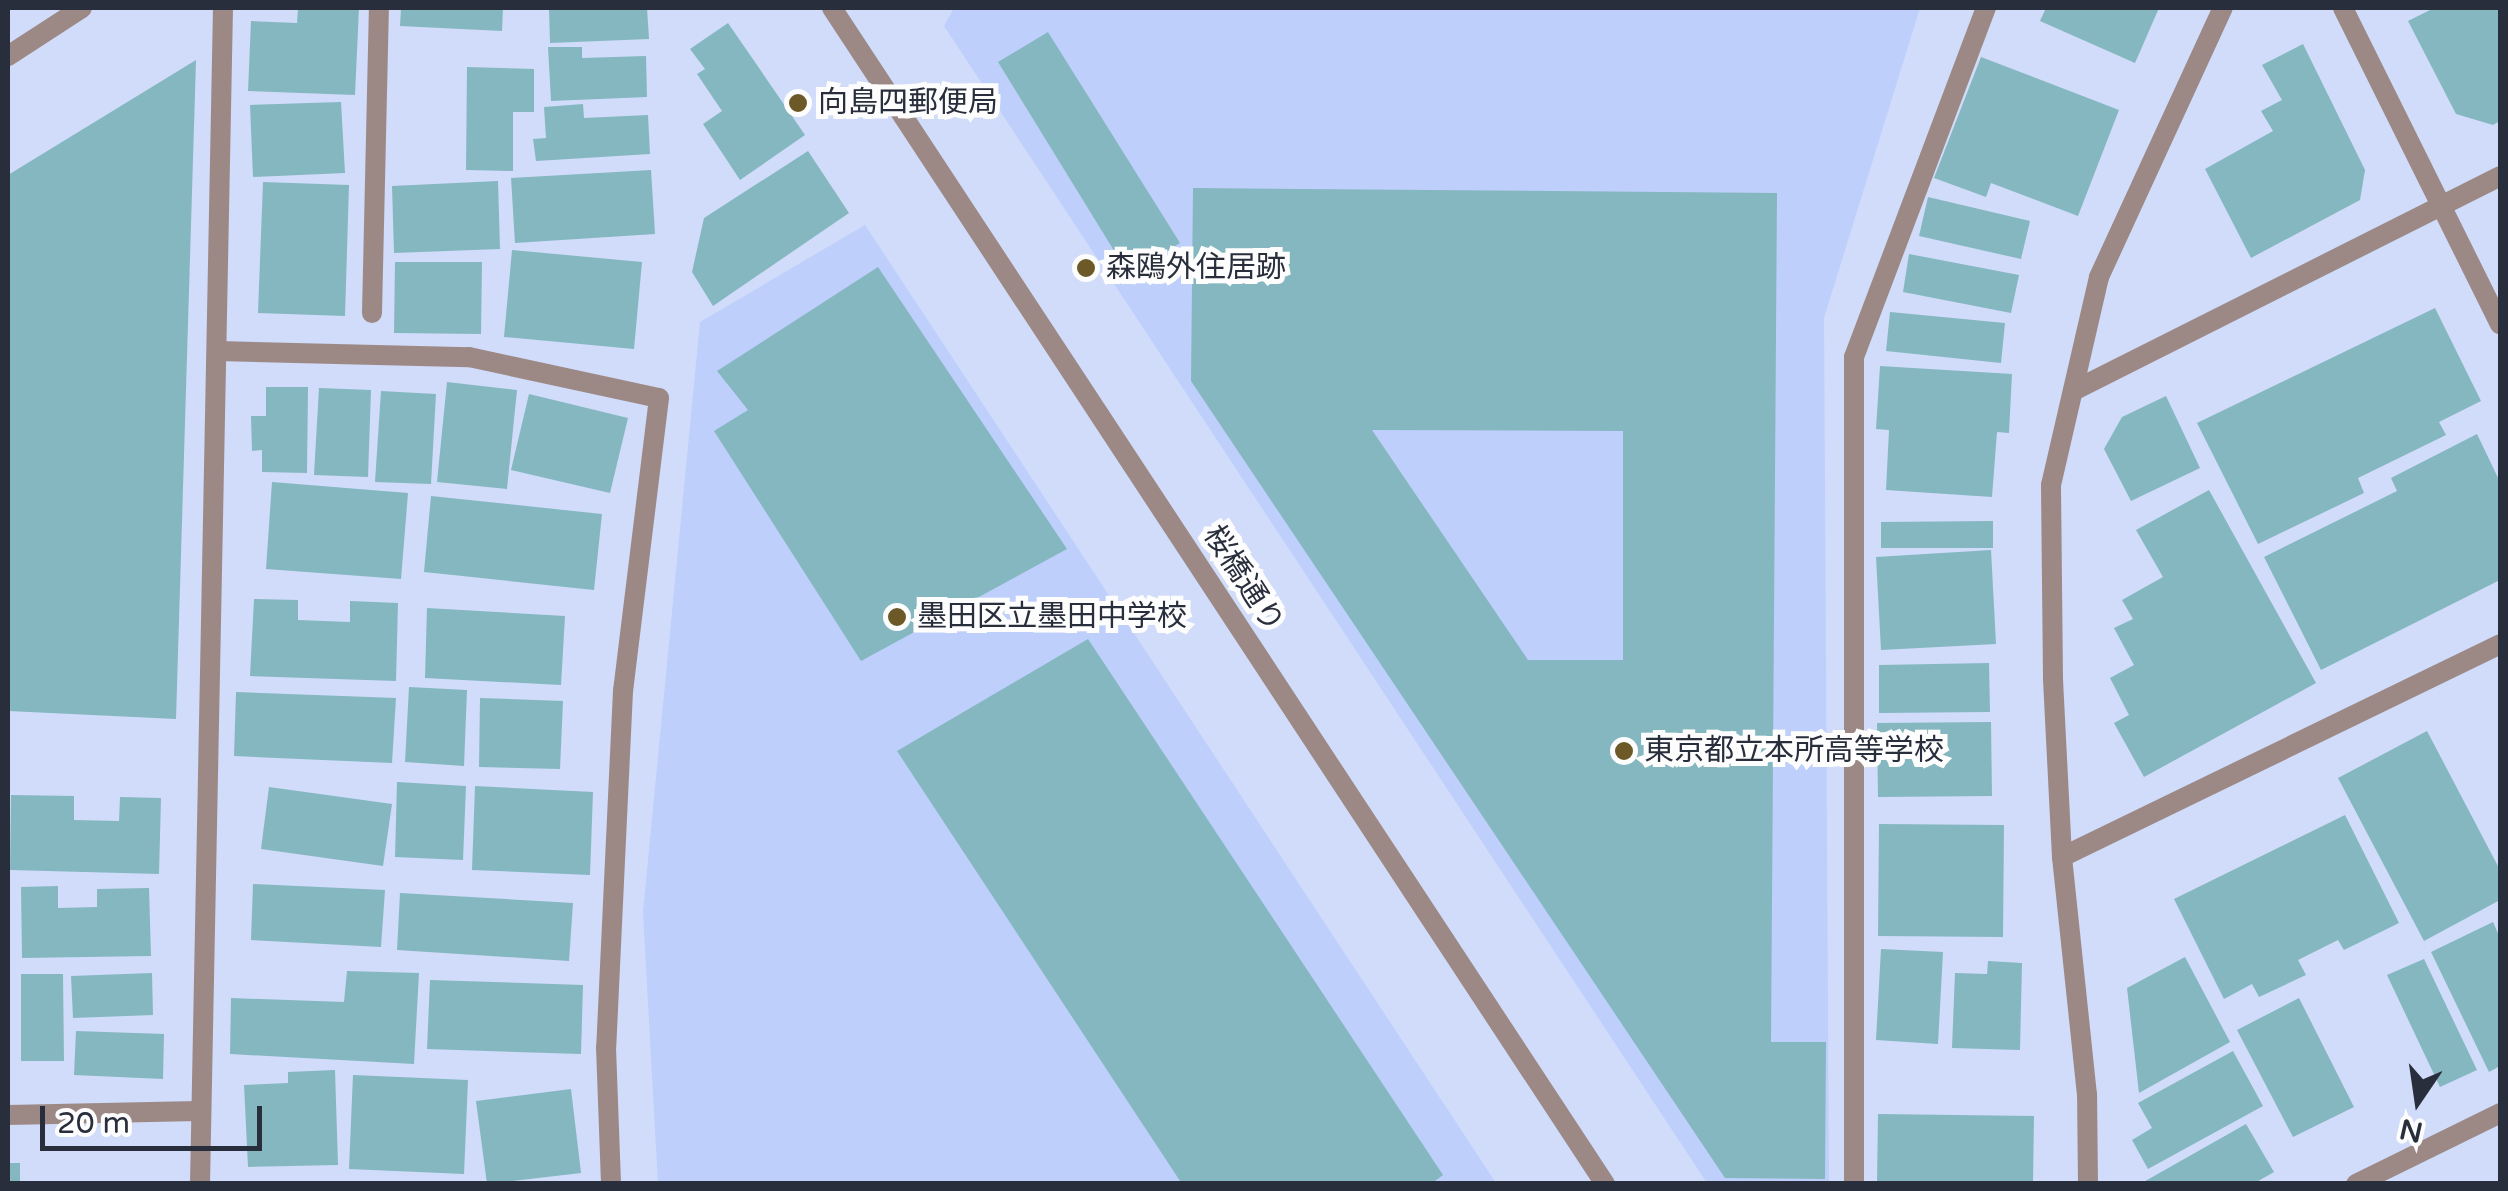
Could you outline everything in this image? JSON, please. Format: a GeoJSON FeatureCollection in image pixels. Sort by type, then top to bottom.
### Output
{"type":"FeatureCollection","features":[{"type":"Feature","properties":{"kind":"street"},"geometry":{"type":"LineString","coordinates":[[8,56],[82,8]]}},
{"type":"Feature","properties":{"kind":"street"},"geometry":{"type":"LineString","coordinates":[[200,1184],[198,1111],[223,8]]}},
{"type":"Feature","properties":{"kind":"street"},"geometry":{"type":"LineString","coordinates":[[372,313],[379,8]]}},
{"type":"Feature","properties":{"kind":"street","name":"桜橋通り"},"geometry":{"type":"LineString","coordinates":[[832,8],[1605,1184]]}},
{"type":"Feature","properties":{"kind":"street"},"geometry":{"type":"LineString","coordinates":[[1854,1184],[1854,357],[1986,8]]}},
{"type":"Feature","properties":{"kind":"street"},"geometry":{"type":"LineString","coordinates":[[2088,1184],[2087,1095],[2062,857],[2051,485],[2099,277],[2223,8]]}},
{"type":"Feature","properties":{"kind":"street"},"geometry":{"type":"LineString","coordinates":[[2343,8],[2500,324]]}},
{"type":"Feature","properties":{"kind":"street"},"geometry":{"type":"LineString","coordinates":[[2073,391],[2500,176]]}},
{"type":"Feature","properties":{"kind":"street"},"geometry":{"type":"LineString","coordinates":[[218,351],[468,357],[660,398],[623,690],[606,1047],[611,1184]]}},
{"type":"Feature","properties":{"kind":"street"},"geometry":{"type":"LineString","coordinates":[[2062,857],[2500,644]]}},
{"type":"Feature","properties":{"kind":"street"},"geometry":{"type":"LineString","coordinates":[[8,1116],[198,1111]]}},
{"type":"Feature","properties":{"kind":"street"},"geometry":{"type":"LineString","coordinates":[[2356,1184],[2500,1113]]}},
{"type":"Feature","properties":{"kind":"shaded area","name":"東京都立本所高等学校"},"geometry":{"type":"Polygon","coordinates":[[[954,8],[1920,8],[1824,318],[1829,1183],[1707,1183],[944,26],[954,8]]]}},
{"type":"Feature","properties":{"kind":"shaded area","name":"墨田区立墨田中学校"},"geometry":{"type":"Polygon","coordinates":[[[865,225],[1496,1183],[658,1184],[643,912],[700,322],[865,225]]]}},
{"type":"Feature","properties":{"kind":"building"},"geometry":{"type":"Polygon","coordinates":[[[298,8],[359,8],[355,95],[248,91],[251,21],[297,23],[298,8]]]}},
{"type":"Feature","properties":{"kind":"building"},"geometry":{"type":"Polygon","coordinates":[[[401,8],[503,8],[502,31],[400,26],[401,8]]]}},
{"type":"Feature","properties":{"kind":"building"},"geometry":{"type":"Polygon","coordinates":[[[549,8],[647,8],[649,39],[550,43],[549,8]]]}},
{"type":"Feature","properties":{"kind":"building"},"geometry":{"type":"Polygon","coordinates":[[[2046,8],[2159,8],[2135,63],[2040,21],[2046,8]]]}},
{"type":"Feature","properties":{"kind":"building"},"geometry":{"type":"Polygon","coordinates":[[[2434,8],[2500,8],[2500,121],[2493,125],[2456,114],[2408,21],[2434,8]]]}},
{"type":"Feature","properties":{"kind":"building"},"geometry":{"type":"Polygon","coordinates":[[[728,23],[805,135],[740,180],[703,124],[722,111],[697,74],[705,69],[690,49],[728,23]]]}},
{"type":"Feature","properties":{"kind":"building"},"geometry":{"type":"Polygon","coordinates":[[[1048,32],[1180,243],[1129,275],[998,62],[1048,32]]]}},
{"type":"Feature","properties":{"kind":"building"},"geometry":{"type":"Polygon","coordinates":[[[2303,44],[2365,170],[2360,200],[2251,258],[2205,169],[2273,131],[2261,111],[2282,100],[2262,65],[2303,44]]]}},
{"type":"Feature","properties":{"kind":"building"},"geometry":{"type":"Polygon","coordinates":[[[548,47],[582,47],[582,58],[646,56],[647,97],[551,101],[548,47]]]}},
{"type":"Feature","properties":{"kind":"building"},"geometry":{"type":"Polygon","coordinates":[[[1981,57],[2119,110],[2078,216],[1991,183],[1986,197],[1934,178],[1981,57]]]}},
{"type":"Feature","properties":{"kind":"building"},"geometry":{"type":"Polygon","coordinates":[[[196,60],[176,719],[8,711],[8,175],[196,60]]]}},
{"type":"Feature","properties":{"kind":"building"},"geometry":{"type":"Polygon","coordinates":[[[467,67],[534,69],[534,112],[513,112],[513,171],[466,170],[467,67]]]}},
{"type":"Feature","properties":{"kind":"building"},"geometry":{"type":"Polygon","coordinates":[[[341,102],[345,173],[253,177],[250,105],[341,102]]]}},
{"type":"Feature","properties":{"kind":"building"},"geometry":{"type":"Polygon","coordinates":[[[583,104],[584,118],[648,115],[650,154],[536,161],[533,139],[546,138],[544,107],[583,104]]]}},
{"type":"Feature","properties":{"kind":"building"},"geometry":{"type":"Polygon","coordinates":[[[808,151],[849,213],[713,306],[692,272],[704,218],[808,151]]]}},
{"type":"Feature","properties":{"kind":"building"},"geometry":{"type":"Polygon","coordinates":[[[651,170],[655,234],[515,243],[511,178],[651,170]]]}},
{"type":"Feature","properties":{"kind":"building"},"geometry":{"type":"Polygon","coordinates":[[[498,181],[500,249],[394,253],[392,186],[498,181]]]}},
{"type":"Feature","properties":{"kind":"building"},"geometry":{"type":"Polygon","coordinates":[[[263,182],[349,185],[345,316],[258,313],[263,182]]]}},
{"type":"Feature","properties":{"kind":"building"},"geometry":{"type":"Polygon","coordinates":[[[1193,188],[1777,193],[1771,1042],[1826,1042],[1825,1179],[1725,1178],[1191,381],[1193,188]],[[1372,430],[1528,660],[1623,660],[1623,431],[1372,430]]]}},
{"type":"Feature","properties":{"kind":"building"},"geometry":{"type":"Polygon","coordinates":[[[1928,197],[2030,221],[2021,259],[1919,236],[1928,197]]]}},
{"type":"Feature","properties":{"kind":"building"},"geometry":{"type":"Polygon","coordinates":[[[512,250],[642,262],[634,349],[504,337],[512,250]]]}},
{"type":"Feature","properties":{"kind":"building"},"geometry":{"type":"Polygon","coordinates":[[[1909,254],[2019,275],[2011,313],[1903,292],[1909,254]]]}},
{"type":"Feature","properties":{"kind":"building"},"geometry":{"type":"Polygon","coordinates":[[[395,262],[482,262],[481,334],[394,333],[395,262]]]}},
{"type":"Feature","properties":{"kind":"building"},"geometry":{"type":"Polygon","coordinates":[[[878,267],[1067,549],[861,661],[714,431],[748,410],[717,371],[878,267]]]}},
{"type":"Feature","properties":{"kind":"building"},"geometry":{"type":"Polygon","coordinates":[[[2435,308],[2481,401],[2439,422],[2446,435],[2358,478],[2364,493],[2258,544],[2197,423],[2435,308]]]}},
{"type":"Feature","properties":{"kind":"building"},"geometry":{"type":"Polygon","coordinates":[[[1890,312],[2005,323],[2001,363],[1886,351],[1890,312]]]}},
{"type":"Feature","properties":{"kind":"building"},"geometry":{"type":"Polygon","coordinates":[[[1880,366],[2012,374],[2009,433],[1997,432],[1992,497],[1886,490],[1889,430],[1876,429],[1880,366]]]}},
{"type":"Feature","properties":{"kind":"building"},"geometry":{"type":"Polygon","coordinates":[[[447,382],[517,390],[507,489],[437,482],[447,382]]]}},
{"type":"Feature","properties":{"kind":"building"},"geometry":{"type":"Polygon","coordinates":[[[266,387],[308,387],[307,473],[262,472],[262,450],[252,451],[251,416],[266,416],[266,387]]]}},
{"type":"Feature","properties":{"kind":"building"},"geometry":{"type":"Polygon","coordinates":[[[319,388],[371,390],[368,477],[314,475],[319,388]]]}},
{"type":"Feature","properties":{"kind":"building"},"geometry":{"type":"Polygon","coordinates":[[[381,391],[436,394],[431,484],[375,482],[381,391]]]}},
{"type":"Feature","properties":{"kind":"building"},"geometry":{"type":"Polygon","coordinates":[[[529,394],[628,418],[610,493],[511,470],[529,394]]]}},
{"type":"Feature","properties":{"kind":"building"},"geometry":{"type":"Polygon","coordinates":[[[2166,396],[2200,468],[2131,501],[2104,449],[2122,417],[2166,396]]]}},
{"type":"Feature","properties":{"kind":"building"},"geometry":{"type":"Polygon","coordinates":[[[2477,434],[2500,482],[2500,580],[2321,670],[2264,557],[2397,491],[2391,478],[2477,434]]]}},
{"type":"Feature","properties":{"kind":"building"},"geometry":{"type":"Polygon","coordinates":[[[272,482],[408,493],[401,579],[266,569],[272,482]]]}},
{"type":"Feature","properties":{"kind":"building"},"geometry":{"type":"Polygon","coordinates":[[[2209,490],[2316,683],[2144,777],[2114,723],[2129,715],[2110,678],[2134,665],[2114,628],[2133,619],[2122,600],[2163,577],[2136,530],[2209,490]]]}},
{"type":"Feature","properties":{"kind":"building"},"geometry":{"type":"Polygon","coordinates":[[[431,496],[602,514],[594,590],[424,572],[431,496]]]}},
{"type":"Feature","properties":{"kind":"building"},"geometry":{"type":"Polygon","coordinates":[[[1993,521],[1993,548],[1881,548],[1881,522],[1993,521]]]}},
{"type":"Feature","properties":{"kind":"building"},"geometry":{"type":"Polygon","coordinates":[[[1991,550],[1996,644],[1881,650],[1876,557],[1991,550]]]}},
{"type":"Feature","properties":{"kind":"building"},"geometry":{"type":"Polygon","coordinates":[[[254,599],[298,600],[298,620],[350,622],[350,601],[398,603],[396,681],[250,676],[254,599]]]}},
{"type":"Feature","properties":{"kind":"building"},"geometry":{"type":"Polygon","coordinates":[[[427,608],[565,616],[561,685],[425,678],[427,608]]]}},
{"type":"Feature","properties":{"kind":"building"},"geometry":{"type":"Polygon","coordinates":[[[1088,639],[1443,1175],[1431,1184],[1182,1184],[897,751],[1088,639]]]}},
{"type":"Feature","properties":{"kind":"building"},"geometry":{"type":"Polygon","coordinates":[[[1989,663],[1990,712],[1879,713],[1879,665],[1989,663]]]}},
{"type":"Feature","properties":{"kind":"building"},"geometry":{"type":"Polygon","coordinates":[[[409,687],[467,690],[464,766],[405,762],[409,687]]]}},
{"type":"Feature","properties":{"kind":"building"},"geometry":{"type":"Polygon","coordinates":[[[236,692],[396,698],[392,763],[234,756],[236,692]]]}},
{"type":"Feature","properties":{"kind":"building"},"geometry":{"type":"Polygon","coordinates":[[[480,698],[563,701],[560,769],[479,767],[480,698]]]}},
{"type":"Feature","properties":{"kind":"building"},"geometry":{"type":"Polygon","coordinates":[[[1991,722],[1992,796],[1878,797],[1877,723],[1991,722]]]}},
{"type":"Feature","properties":{"kind":"building"},"geometry":{"type":"Polygon","coordinates":[[[2427,731],[2500,870],[2500,900],[2424,941],[2338,778],[2427,731]]]}},
{"type":"Feature","properties":{"kind":"building"},"geometry":{"type":"Polygon","coordinates":[[[397,782],[466,786],[463,860],[395,857],[397,782]]]}},
{"type":"Feature","properties":{"kind":"building"},"geometry":{"type":"Polygon","coordinates":[[[475,786],[593,792],[590,875],[472,870],[475,786]]]}},
{"type":"Feature","properties":{"kind":"building"},"geometry":{"type":"Polygon","coordinates":[[[269,787],[392,804],[383,866],[261,849],[269,787]]]}},
{"type":"Feature","properties":{"kind":"building"},"geometry":{"type":"Polygon","coordinates":[[[11,795],[74,796],[74,820],[119,821],[120,797],[161,798],[159,874],[10,870],[11,795]]]}},
{"type":"Feature","properties":{"kind":"building"},"geometry":{"type":"Polygon","coordinates":[[[2345,815],[2399,923],[2344,950],[2338,940],[2298,960],[2306,975],[2259,997],[2252,984],[2224,999],[2174,899],[2345,815]]]}},
{"type":"Feature","properties":{"kind":"building"},"geometry":{"type":"Polygon","coordinates":[[[1879,824],[2004,825],[2003,937],[1878,936],[1879,824]]]}},
{"type":"Feature","properties":{"kind":"building"},"geometry":{"type":"Polygon","coordinates":[[[253,884],[385,890],[381,947],[251,940],[253,884]]]}},
{"type":"Feature","properties":{"kind":"building"},"geometry":{"type":"Polygon","coordinates":[[[58,886],[58,908],[97,907],[97,889],[149,888],[151,956],[22,958],[21,887],[58,886]]]}},
{"type":"Feature","properties":{"kind":"building"},"geometry":{"type":"Polygon","coordinates":[[[400,893],[573,903],[569,961],[397,950],[400,893]]]}},
{"type":"Feature","properties":{"kind":"building"},"geometry":{"type":"Polygon","coordinates":[[[2493,922],[2500,938],[2500,1066],[2489,1072],[2431,952],[2493,922]]]}},
{"type":"Feature","properties":{"kind":"building"},"geometry":{"type":"Polygon","coordinates":[[[1881,949],[1943,952],[1938,1044],[1876,1040],[1881,949]]]}},
{"type":"Feature","properties":{"kind":"building"},"geometry":{"type":"Polygon","coordinates":[[[2185,957],[2230,1042],[2139,1093],[2127,988],[2185,957]]]}},
{"type":"Feature","properties":{"kind":"building"},"geometry":{"type":"Polygon","coordinates":[[[2424,959],[2477,1070],[2440,1087],[2387,975],[2424,959]]]}},
{"type":"Feature","properties":{"kind":"building"},"geometry":{"type":"Polygon","coordinates":[[[1988,961],[2022,963],[2020,1050],[1952,1048],[1955,973],[1987,974],[1988,961]]]}},
{"type":"Feature","properties":{"kind":"building"},"geometry":{"type":"Polygon","coordinates":[[[347,971],[419,973],[414,1064],[230,1054],[231,998],[344,1002],[347,971]]]}},
{"type":"Feature","properties":{"kind":"building"},"geometry":{"type":"Polygon","coordinates":[[[152,973],[153,1015],[73,1018],[71,976],[152,973]]]}},
{"type":"Feature","properties":{"kind":"building"},"geometry":{"type":"Polygon","coordinates":[[[21,974],[63,974],[64,1061],[21,1061],[21,974]]]}},
{"type":"Feature","properties":{"kind":"building"},"geometry":{"type":"Polygon","coordinates":[[[430,980],[583,985],[581,1054],[427,1049],[430,980]]]}},
{"type":"Feature","properties":{"kind":"building"},"geometry":{"type":"Polygon","coordinates":[[[2299,998],[2354,1107],[2293,1137],[2237,1030],[2299,998]]]}},
{"type":"Feature","properties":{"kind":"building"},"geometry":{"type":"Polygon","coordinates":[[[76,1031],[164,1034],[163,1079],[74,1075],[76,1031]]]}},
{"type":"Feature","properties":{"kind":"building"},"geometry":{"type":"Polygon","coordinates":[[[2233,1051],[2263,1106],[2148,1169],[2132,1140],[2152,1128],[2138,1103],[2233,1051]]]}},
{"type":"Feature","properties":{"kind":"building"},"geometry":{"type":"Polygon","coordinates":[[[335,1070],[338,1165],[248,1167],[244,1085],[288,1083],[288,1072],[335,1070]]]}},
{"type":"Feature","properties":{"kind":"building"},"geometry":{"type":"Polygon","coordinates":[[[353,1075],[468,1080],[464,1174],[349,1169],[353,1075]]]}},
{"type":"Feature","properties":{"kind":"building"},"geometry":{"type":"Polygon","coordinates":[[[571,1089],[581,1173],[487,1184],[476,1101],[571,1089]]]}},
{"type":"Feature","properties":{"kind":"building"},"geometry":{"type":"Polygon","coordinates":[[[1878,1114],[2034,1116],[2033,1184],[1877,1184],[1878,1114]]]}},
{"type":"Feature","properties":{"kind":"building"},"geometry":{"type":"Polygon","coordinates":[[[2246,1124],[2274,1172],[2253,1184],[2140,1184],[2246,1124]]]}},
{"type":"Feature","properties":{"kind":"building"},"geometry":{"type":"Polygon","coordinates":[[[8,1163],[20,1163],[20,1184],[8,1184],[8,1163]]]}},
{"type":"Feature","properties":{"kind":"place","name":"向島四郵便局"},"geometry":{"type":"Point","coordinates":[798,103]}},
{"type":"Feature","properties":{"kind":"place","name":"森鴎外住居跡"},"geometry":{"type":"Point","coordinates":[1086,268]}},
{"type":"Feature","properties":{"kind":"place","name":"墨田区立墨田中学校"},"geometry":{"type":"Point","coordinates":[897,617]}},
{"type":"Feature","properties":{"kind":"place","name":"東京都立本所高等学校"},"geometry":{"type":"Point","coordinates":[1624,751]}}]}
